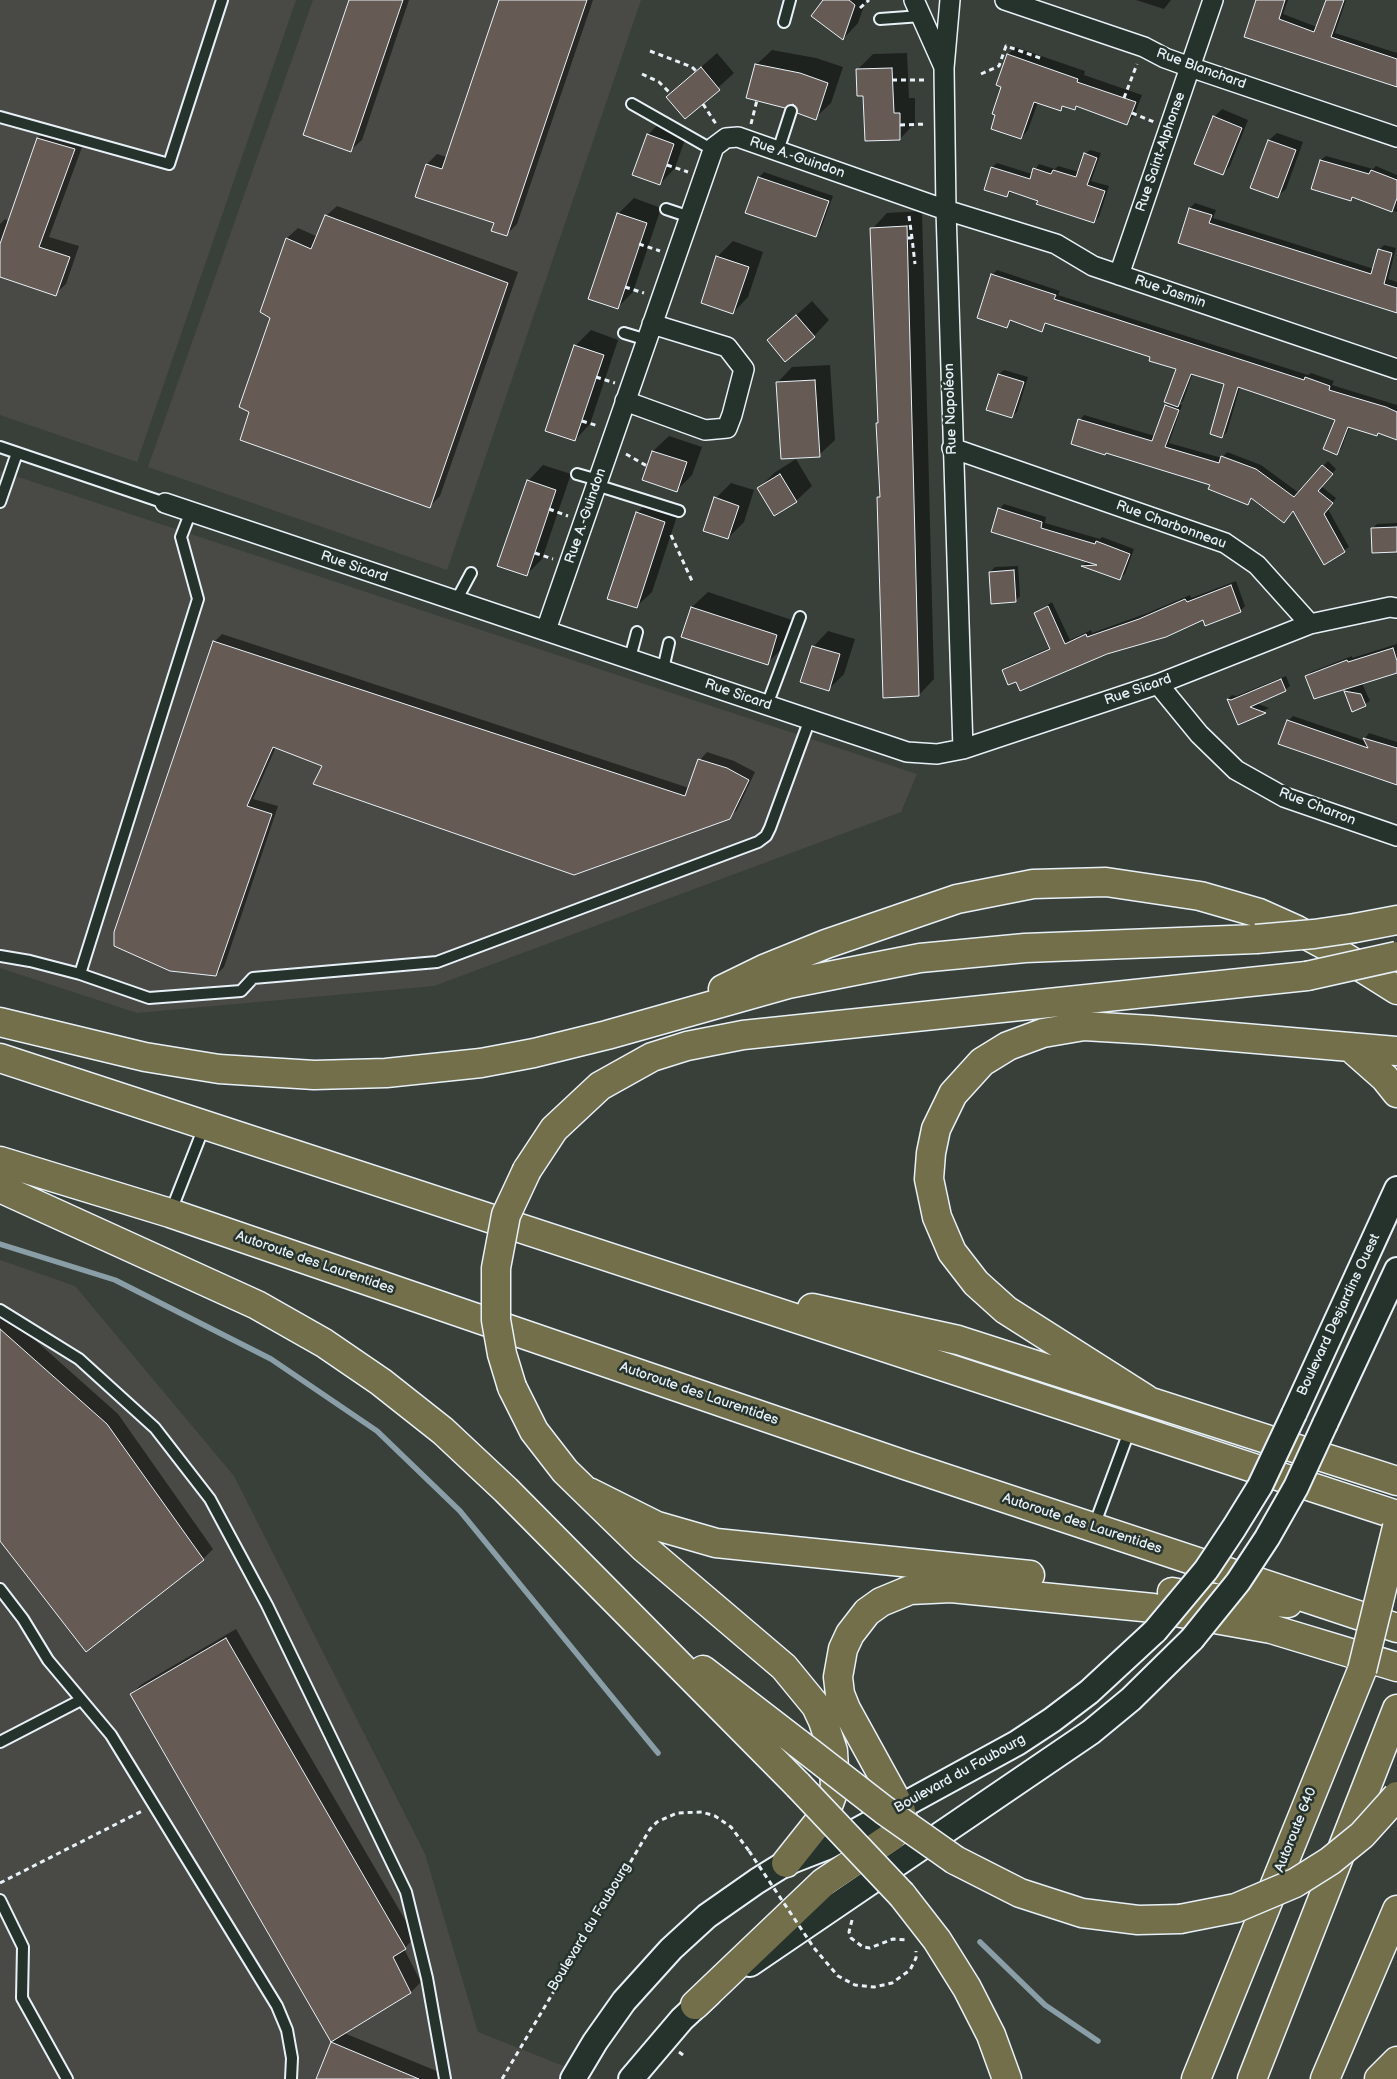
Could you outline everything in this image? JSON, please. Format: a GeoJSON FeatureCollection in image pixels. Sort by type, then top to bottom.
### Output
{"type":"FeatureCollection","features":[{"type":"Feature","properties":{"kind":"highway"},"geometry":{"type":"LineString","coordinates":[[659,1021],[764,969],[930,907],[1010,887],[1074,882],[1121,883],[1156,888],[1200,896],[1241,907],[1297,930],[1397,990]]}},
{"type":"Feature","properties":{"kind":"highway"},"geometry":{"type":"LineString","coordinates":[[0,1022],[77,1042],[180,1063],[252,1071],[328,1075],[417,1070],[481,1063],[567,1046],[822,976],[920,958],[1025,948],[1256,939],[1314,934],[1397,920]]}},
{"type":"Feature","properties":{"kind":"highway"},"geometry":{"type":"LineString","coordinates":[[786,1863],[826,1814],[832,1800],[835,1770],[833,1751],[824,1720],[807,1694],[784,1667],[643,1547],[589,1492],[565,1471],[541,1442],[526,1417],[512,1387],[502,1354],[496,1320],[496,1268],[506,1215],[527,1170],[554,1129],[583,1099],[600,1086],[643,1061],[687,1046],[758,1033],[1308,976],[1397,956]]}},
{"type":"Feature","properties":{"kind":"highway"},"geometry":{"type":"LineString","coordinates":[[1146,1400],[1016,1318],[984,1292],[960,1264],[940,1228],[930,1191],[931,1153],[936,1129],[946,1106],[972,1071],[994,1054],[1023,1039],[1062,1029],[1107,1027],[1397,1051]]}},
{"type":"Feature","properties":{"kind":"highway"},"geometry":{"type":"LineString","coordinates":[[1352,1048],[1385,1078],[1397,1094]]}},
{"type":"Feature","properties":{"kind":"highway"},"geometry":{"type":"LineString","coordinates":[[0,1058],[1397,1515]]}},
{"type":"Feature","properties":{"kind":"highway","name":"Autoroute des Laurentides"},"geometry":{"type":"LineString","coordinates":[[0,1161],[170,1214],[896,1462],[1397,1628]]}},
{"type":"Feature","properties":{"kind":"highway"},"geometry":{"type":"LineString","coordinates":[[0,1188],[229,1291],[301,1329],[346,1357],[443,1431],[517,1501],[630,1615],[798,1785],[902,1895],[937,1940],[967,1988],[991,2035],[1007,2079]]}},
{"type":"Feature","properties":{"kind":"highway"},"geometry":{"type":"LineString","coordinates":[[670,1278],[958,1340],[1397,1482]]}},
{"type":"Feature","properties":{"kind":"highway"},"geometry":{"type":"LineString","coordinates":[[589,1492],[657,1526],[695,1538],[731,1545],[1089,1582],[1200,1597],[1332,1606]]}},
{"type":"Feature","properties":{"kind":"highway"},"geometry":{"type":"LineString","coordinates":[[1362,1670],[1397,1527]]}},
{"type":"Feature","properties":{"kind":"highway","name":"Autoroute 640"},"geometry":{"type":"LineString","coordinates":[[1196,2079],[1397,1582]]}},
{"type":"Feature","properties":{"kind":"highway"},"geometry":{"type":"LineString","coordinates":[[695,2005],[824,1882],[898,1832],[904,1824],[900,1807],[853,1725],[840,1694],[838,1677],[843,1649],[857,1623],[881,1602],[910,1590],[951,1588],[1008,1592],[1199,1615],[1280,1632],[1397,1667]]}},
{"type":"Feature","properties":{"kind":"highway"},"geometry":{"type":"LineString","coordinates":[[630,1615],[884,1810],[955,1860],[1020,1893],[1082,1913],[1138,1920],[1180,1919],[1236,1908],[1295,1883],[1330,1861],[1362,1835],[1397,1796]]}},
{"type":"Feature","properties":{"kind":"highway"},"geometry":{"type":"LineString","coordinates":[[1252,2079],[1397,1708]]}},
{"type":"Feature","properties":{"kind":"highway"},"geometry":{"type":"LineString","coordinates":[[1325,2079],[1397,1910]]}},
{"type":"Feature","properties":{"kind":"highway"},"geometry":{"type":"LineString","coordinates":[[1379,2079],[1397,2060]]}},
{"type":"Feature","properties":{"kind":"street","name":"Rue Napoléon"},"geometry":{"type":"LineString","coordinates":[[950,0],[944,74],[946,210],[952,448],[963,749]]}},
{"type":"Feature","properties":{"kind":"street","name":"Rue Blanchard"},"geometry":{"type":"LineString","coordinates":[[1006,0],[1144,47],[1165,58],[1190,67],[1397,137]]}},
{"type":"Feature","properties":{"kind":"street","name":"Rue Saint-Alphonse"},"geometry":{"type":"LineString","coordinates":[[1119,275],[1213,0]]}},
{"type":"Feature","properties":{"kind":"street","name":"Rue Napoléon"},"geometry":{"type":"LineString","coordinates":[[917,8],[944,74]]}},
{"type":"Feature","properties":{"kind":"street","name":"Rue A.-Guindon"},"geometry":{"type":"LineString","coordinates":[[546,630],[690,217],[720,144],[738,137],[946,210]]}},
{"type":"Feature","properties":{"kind":"street","name":"Rue Jasmin"},"geometry":{"type":"LineString","coordinates":[[946,210],[1056,244],[1093,266],[1397,369]]}},
{"type":"Feature","properties":{"kind":"street"},"geometry":{"type":"LineString","coordinates":[[625,401],[705,430],[728,428],[744,369],[727,347],[650,332]]}},
{"type":"Feature","properties":{"kind":"street","name":"Rue Charbonneau"},"geometry":{"type":"LineString","coordinates":[[952,448],[1226,543],[1257,565],[1310,624]]}},
{"type":"Feature","properties":{"kind":"street","name":"Rue Sicard"},"geometry":{"type":"LineString","coordinates":[[165,503],[907,752],[936,754],[963,749],[1158,684],[1310,624]]}},
{"type":"Feature","properties":{"kind":"street"},"geometry":{"type":"LineString","coordinates":[[1310,624],[1390,607],[1397,608]]}},
{"type":"Feature","properties":{"kind":"street","name":"Rue Charron"},"geometry":{"type":"LineString","coordinates":[[1158,684],[1199,734],[1236,770],[1284,796],[1397,836]]}},
{"type":"Feature","properties":{"kind":"street","name":"Boulevard Desjardins Ouest"},"geometry":{"type":"LineString","coordinates":[[1294,1414],[1397,1189]]}},
{"type":"Feature","properties":{"kind":"street"},"geometry":{"type":"LineString","coordinates":[[631,2079],[695,2005],[747,1966],[1091,1732],[1131,1699],[1192,1639],[1232,1589],[1267,1538],[1296,1487],[1397,1270]]}},
{"type":"Feature","properties":{"kind":"street","name":"Boulevard du Faubourg"},"geometry":{"type":"LineString","coordinates":[[573,2079],[595,2042],[624,2000],[671,1949],[724,1903],[786,1863],[827,1847],[993,1757],[1052,1720],[1106,1678],[1155,1631],[1206,1570],[1260,1486],[1294,1414]]}},
{"type":"Feature","properties":{"kind":"lane"},"geometry":{"type":"LineString","coordinates":[[0,118],[169,164],[222,0]]}},
{"type":"Feature","properties":{"kind":"lane"},"geometry":{"type":"LineString","coordinates":[[784,22],[790,0]]}},
{"type":"Feature","properties":{"kind":"lane"},"geometry":{"type":"LineString","coordinates":[[880,20],[917,8]]}},
{"type":"Feature","properties":{"kind":"lane"},"geometry":{"type":"LineString","coordinates":[[632,104],[720,144]]}},
{"type":"Feature","properties":{"kind":"lane"},"geometry":{"type":"LineString","coordinates":[[778,151],[791,111]]}},
{"type":"Feature","properties":{"kind":"lane"},"geometry":{"type":"LineString","coordinates":[[666,210],[690,217]]}},
{"type":"Feature","properties":{"kind":"lane"},"geometry":{"type":"LineString","coordinates":[[624,333],[650,332]]}},
{"type":"Feature","properties":{"kind":"lane"},"geometry":{"type":"LineString","coordinates":[[0,447],[165,503]]}},
{"type":"Feature","properties":{"kind":"lane"},"geometry":{"type":"LineString","coordinates":[[0,502],[4,480],[17,453]]}},
{"type":"Feature","properties":{"kind":"lane"},"geometry":{"type":"LineString","coordinates":[[577,474],[679,512]]}},
{"type":"Feature","properties":{"kind":"lane"},"geometry":{"type":"LineString","coordinates":[[80,974],[198,599],[181,537],[191,511]]}},
{"type":"Feature","properties":{"kind":"lane"},"geometry":{"type":"LineString","coordinates":[[456,601],[471,573]]}},
{"type":"Feature","properties":{"kind":"lane"},"geometry":{"type":"LineString","coordinates":[[767,705],[800,617]]}},
{"type":"Feature","properties":{"kind":"lane"},"geometry":{"type":"LineString","coordinates":[[630,658],[637,632]]}},
{"type":"Feature","properties":{"kind":"lane"},"geometry":{"type":"LineString","coordinates":[[663,669],[669,643]]}},
{"type":"Feature","properties":{"kind":"lane"},"geometry":{"type":"LineString","coordinates":[[0,956],[30,960],[80,974],[149,998],[241,991],[253,978],[438,962],[758,842],[766,836],[770,828],[810,719]]}},
{"type":"Feature","properties":{"kind":"lane"},"geometry":{"type":"LineString","coordinates":[[170,1214],[205,1126]]}},
{"type":"Feature","properties":{"kind":"lane"},"geometry":{"type":"LineString","coordinates":[[0,1310],[79,1360],[154,1428],[210,1499],[267,1605],[406,1892],[427,1978],[445,2079]]}},
{"type":"Feature","properties":{"kind":"lane"},"geometry":{"type":"LineString","coordinates":[[1093,1526],[1130,1428]]}},
{"type":"Feature","properties":{"kind":"lane"},"geometry":{"type":"LineString","coordinates":[[0,1589],[23,1619],[48,1660],[111,1735],[278,2006],[287,2030],[292,2058],[291,2079]]}},
{"type":"Feature","properties":{"kind":"lane"},"geometry":{"type":"LineString","coordinates":[[0,1742],[81,1700]]}},
{"type":"Feature","properties":{"kind":"lane"},"geometry":{"type":"LineString","coordinates":[[0,1900],[22,1947],[22,1998],[66,2079]]}},
{"type":"Feature","properties":{"kind":"path"},"geometry":{"type":"LineString","coordinates":[[860,8],[869,0]]}},
{"type":"Feature","properties":{"kind":"path"},"geometry":{"type":"LineString","coordinates":[[981,74],[999,66],[1006,46],[1040,58]]}},
{"type":"Feature","properties":{"kind":"path"},"geometry":{"type":"LineString","coordinates":[[1124,98],[1144,47]]}},
{"type":"Feature","properties":{"kind":"path"},"geometry":{"type":"LineString","coordinates":[[650,51],[692,67],[696,71]]}},
{"type":"Feature","properties":{"kind":"path"},"geometry":{"type":"LineString","coordinates":[[642,74],[659,82],[670,93]]}},
{"type":"Feature","properties":{"kind":"path"},"geometry":{"type":"LineString","coordinates":[[892,80],[944,74]]}},
{"type":"Feature","properties":{"kind":"path"},"geometry":{"type":"LineString","coordinates":[[748,140],[757,100]]}},
{"type":"Feature","properties":{"kind":"path"},"geometry":{"type":"LineString","coordinates":[[703,104],[720,144]]}},
{"type":"Feature","properties":{"kind":"path"},"geometry":{"type":"LineString","coordinates":[[1132,113],[1170,127]]}},
{"type":"Feature","properties":{"kind":"path"},"geometry":{"type":"LineString","coordinates":[[900,125],[945,124]]}},
{"type":"Feature","properties":{"kind":"path"},"geometry":{"type":"LineString","coordinates":[[908,238],[912,238],[915,264]]}},
{"type":"Feature","properties":{"kind":"path"},"geometry":{"type":"LineString","coordinates":[[610,445],[647,466]]}},
{"type":"Feature","properties":{"kind":"path"},"geometry":{"type":"LineString","coordinates":[[671,535],[692,581]]}},
{"type":"Feature","properties":{"kind":"path"},"geometry":{"type":"LineString","coordinates":[[0,1883],[154,1805]]}},
{"type":"Feature","properties":{"kind":"path","name":"Boulevard du Faubourg"},"geometry":{"type":"LineString","coordinates":[[502,2079],[650,1829],[657,1822],[677,1813],[702,1812],[715,1816],[731,1827],[814,1948],[838,1976],[855,1985],[874,1987],[892,1983],[910,1970],[916,1958],[914,1947]]}},
{"type":"Feature","properties":{"kind":"path"},"geometry":{"type":"LineString","coordinates":[[857,1915],[850,1925],[849,1932],[851,1938],[863,1947],[870,1948],[900,1938],[910,1943]]}},
{"type":"Feature","properties":{"kind":"shaded area"},"geometry":{"type":"Polygon","coordinates":[[[0,0],[296,0],[137,462],[0,415],[0,0]]]}},
{"type":"Feature","properties":{"kind":"shaded area"},"geometry":{"type":"Polygon","coordinates":[[[313,0],[641,0],[447,570],[148,467],[313,0]]]}},
{"type":"Feature","properties":{"kind":"shaded area"},"geometry":{"type":"Polygon","coordinates":[[[0,471],[917,774],[901,812],[434,986],[137,1013],[0,968],[0,471]]]}},
{"type":"Feature","properties":{"kind":"shaded area"},"geometry":{"type":"Polygon","coordinates":[[[0,1260],[75,1286],[234,1476],[425,1854],[478,2032],[596,2079],[0,2079],[0,1260]]]}},
{"type":"Feature","properties":{"kind":"building"},"geometry":{"type":"Polygon","coordinates":[[[349,0],[403,0],[351,152],[303,135],[349,0]]]}},
{"type":"Feature","properties":{"kind":"building"},"geometry":{"type":"Polygon","coordinates":[[[499,0],[587,0],[507,236],[491,231],[494,223],[415,197],[426,164],[442,169],[499,0]]]}},
{"type":"Feature","properties":{"kind":"building"},"geometry":{"type":"Polygon","coordinates":[[[823,0],[849,0],[855,5],[843,40],[811,16],[823,0]]]}},
{"type":"Feature","properties":{"kind":"building"},"geometry":{"type":"Polygon","coordinates":[[[1256,0],[1285,0],[1279,19],[1314,32],[1326,0],[1344,0],[1331,37],[1397,59],[1397,87],[1244,37],[1256,0]]]}},
{"type":"Feature","properties":{"kind":"building"},"geometry":{"type":"Polygon","coordinates":[[[1007,54],[1078,79],[1077,82],[1136,102],[1127,125],[1076,106],[1075,110],[1062,106],[1061,111],[1034,102],[1021,139],[991,129],[995,115],[992,114],[1001,87],[996,85],[1007,54]]]}},
{"type":"Feature","properties":{"kind":"building"},"geometry":{"type":"Polygon","coordinates":[[[755,64],[800,73],[828,83],[816,120],[797,113],[796,107],[793,104],[785,108],[746,98],[755,64]]]}},
{"type":"Feature","properties":{"kind":"building"},"geometry":{"type":"Polygon","coordinates":[[[701,67],[720,90],[685,119],[666,97],[701,67]]]}},
{"type":"Feature","properties":{"kind":"building"},"geometry":{"type":"Polygon","coordinates":[[[892,68],[894,113],[900,113],[900,140],[865,141],[863,96],[857,96],[856,69],[892,68]]]}},
{"type":"Feature","properties":{"kind":"building"},"geometry":{"type":"Polygon","coordinates":[[[1213,116],[1242,128],[1223,175],[1194,164],[1213,116]]]}},
{"type":"Feature","properties":{"kind":"building"},"geometry":{"type":"Polygon","coordinates":[[[647,134],[674,144],[660,185],[632,175],[647,134]]]}},
{"type":"Feature","properties":{"kind":"building"},"geometry":{"type":"Polygon","coordinates":[[[37,138],[75,149],[39,247],[70,257],[56,296],[0,277],[0,244],[37,138]]]}},
{"type":"Feature","properties":{"kind":"building"},"geometry":{"type":"Polygon","coordinates":[[[1268,140],[1296,150],[1278,198],[1250,188],[1268,140]]]}},
{"type":"Feature","properties":{"kind":"building"},"geometry":{"type":"Polygon","coordinates":[[[1084,153],[1097,158],[1087,185],[1105,191],[1094,223],[1036,204],[1038,201],[1009,191],[1007,197],[984,190],[991,167],[1030,179],[1033,168],[1051,174],[1053,170],[1076,177],[1084,153]]]}},
{"type":"Feature","properties":{"kind":"building"},"geometry":{"type":"Polygon","coordinates":[[[1320,160],[1369,174],[1371,170],[1397,180],[1397,198],[1392,212],[1352,197],[1351,201],[1311,189],[1320,160]]]}},
{"type":"Feature","properties":{"kind":"building"},"geometry":{"type":"Polygon","coordinates":[[[758,177],[829,201],[816,237],[745,213],[758,177]]]}},
{"type":"Feature","properties":{"kind":"building"},"geometry":{"type":"Polygon","coordinates":[[[1189,208],[1212,215],[1209,223],[1371,274],[1378,249],[1392,253],[1384,284],[1397,288],[1397,313],[1178,243],[1189,208]]]}},
{"type":"Feature","properties":{"kind":"building"},"geometry":{"type":"Polygon","coordinates":[[[617,213],[647,223],[618,309],[588,299],[617,213]]]}},
{"type":"Feature","properties":{"kind":"building"},"geometry":{"type":"Polygon","coordinates":[[[325,215],[508,283],[430,508],[240,440],[249,412],[239,407],[270,318],[260,312],[286,238],[311,249],[325,215]]]}},
{"type":"Feature","properties":{"kind":"building"},"geometry":{"type":"Polygon","coordinates":[[[907,226],[919,696],[883,698],[877,497],[880,497],[876,423],[878,423],[870,228],[907,226]]]}},
{"type":"Feature","properties":{"kind":"building"},"geometry":{"type":"Polygon","coordinates":[[[716,256],[749,267],[733,314],[701,303],[716,256]]]}},
{"type":"Feature","properties":{"kind":"building"},"geometry":{"type":"Polygon","coordinates":[[[991,274],[1056,295],[1054,299],[1304,380],[1305,377],[1330,386],[1329,390],[1386,407],[1397,412],[1397,440],[1378,433],[1377,436],[1348,427],[1337,455],[1323,449],[1335,420],[1238,387],[1222,438],[1210,434],[1224,384],[1191,374],[1178,407],[1164,402],[1176,369],[1149,361],[1150,357],[1045,323],[1042,332],[1010,320],[1007,328],[977,318],[991,274]]]}},
{"type":"Feature","properties":{"kind":"building"},"geometry":{"type":"Polygon","coordinates":[[[796,315],[815,337],[785,362],[767,340],[796,315]]]}},
{"type":"Feature","properties":{"kind":"building"},"geometry":{"type":"Polygon","coordinates":[[[574,345],[604,355],[575,441],[545,431],[574,345]]]}},
{"type":"Feature","properties":{"kind":"building"},"geometry":{"type":"Polygon","coordinates":[[[998,374],[1024,382],[1012,418],[986,410],[998,374]]]}},
{"type":"Feature","properties":{"kind":"building"},"geometry":{"type":"Polygon","coordinates":[[[815,380],[820,457],[781,459],[776,382],[815,380]]]}},
{"type":"Feature","properties":{"kind":"building"},"geometry":{"type":"Polygon","coordinates":[[[1165,405],[1179,410],[1165,447],[1219,463],[1221,456],[1256,469],[1294,497],[1322,465],[1333,474],[1318,491],[1333,503],[1324,514],[1345,552],[1324,565],[1293,511],[1284,523],[1251,498],[1248,505],[1208,489],[1210,485],[1071,444],[1078,419],[1152,441],[1165,405]]]}},
{"type":"Feature","properties":{"kind":"building"},"geometry":{"type":"Polygon","coordinates":[[[652,451],[687,462],[677,492],[642,480],[652,451]]]}},
{"type":"Feature","properties":{"kind":"building"},"geometry":{"type":"Polygon","coordinates":[[[780,474],[797,502],[774,516],[757,488],[780,474]]]}},
{"type":"Feature","properties":{"kind":"building"},"geometry":{"type":"Polygon","coordinates":[[[527,480],[556,490],[527,576],[497,566],[527,480]]]}},
{"type":"Feature","properties":{"kind":"building"},"geometry":{"type":"Polygon","coordinates":[[[714,497],[739,506],[728,539],[703,531],[714,497]]]}},
{"type":"Feature","properties":{"kind":"building"},"geometry":{"type":"Polygon","coordinates":[[[998,508],[1042,522],[1041,528],[1095,544],[1096,541],[1130,554],[1120,580],[1081,566],[1097,565],[991,532],[998,508]]]}},
{"type":"Feature","properties":{"kind":"building"},"geometry":{"type":"Polygon","coordinates":[[[636,512],[665,522],[637,608],[607,599],[636,512]]]}},
{"type":"Feature","properties":{"kind":"building"},"geometry":{"type":"Polygon","coordinates":[[[1397,527],[1397,552],[1372,553],[1371,528],[1397,527]]]}},
{"type":"Feature","properties":{"kind":"building"},"geometry":{"type":"Polygon","coordinates":[[[1014,570],[1016,602],[991,604],[989,572],[1014,570]]]}},
{"type":"Feature","properties":{"kind":"building"},"geometry":{"type":"Polygon","coordinates":[[[1231,585],[1241,612],[1205,626],[1203,620],[1166,637],[1107,654],[1020,691],[1016,682],[1008,685],[1002,670],[1050,649],[1034,613],[1048,606],[1065,644],[1086,634],[1087,637],[1139,619],[1185,599],[1187,602],[1231,585]]]}},
{"type":"Feature","properties":{"kind":"building"},"geometry":{"type":"Polygon","coordinates":[[[691,607],[777,635],[768,665],[681,637],[691,607]]]}},
{"type":"Feature","properties":{"kind":"building"},"geometry":{"type":"Polygon","coordinates":[[[213,641],[685,796],[698,759],[727,768],[749,780],[730,819],[574,875],[313,784],[322,766],[273,747],[247,806],[272,814],[216,976],[170,971],[114,946],[114,932],[213,641]]]}},
{"type":"Feature","properties":{"kind":"building"},"geometry":{"type":"Polygon","coordinates":[[[812,646],[840,654],[829,691],[800,682],[812,646]]]}},
{"type":"Feature","properties":{"kind":"building"},"geometry":{"type":"Polygon","coordinates":[[[1393,648],[1397,661],[1397,673],[1314,699],[1305,676],[1347,660],[1348,662],[1393,648]]]}},
{"type":"Feature","properties":{"kind":"building"},"geometry":{"type":"Polygon","coordinates":[[[1281,679],[1286,691],[1250,707],[1266,713],[1238,725],[1227,699],[1231,700],[1281,679]]]}},
{"type":"Feature","properties":{"kind":"building"},"geometry":{"type":"Polygon","coordinates":[[[1344,691],[1361,694],[1366,706],[1352,712],[1344,691]]]}},
{"type":"Feature","properties":{"kind":"building"},"geometry":{"type":"Polygon","coordinates":[[[1287,720],[1368,748],[1363,738],[1397,748],[1397,785],[1278,744],[1287,720]]]}},
{"type":"Feature","properties":{"kind":"building"},"geometry":{"type":"Polygon","coordinates":[[[0,1329],[107,1424],[204,1560],[86,1652],[0,1541],[0,1329]]]}},
{"type":"Feature","properties":{"kind":"building"},"geometry":{"type":"Polygon","coordinates":[[[226,1638],[406,1949],[393,1957],[411,1993],[331,2042],[130,1694],[226,1638]]]}},
{"type":"Feature","properties":{"kind":"building"},"geometry":{"type":"Polygon","coordinates":[[[331,2042],[419,2079],[316,2079],[331,2042]]]}},
{"type":"Feature","properties":{"kind":"waterway"},"geometry":{"type":"LineString","coordinates":[[0,1244],[115,1280],[271,1359],[377,1431],[460,1511],[658,1753]]}},
{"type":"Feature","properties":{"kind":"waterway"},"geometry":{"type":"LineString","coordinates":[[980,1942],[1045,2005],[1098,2041]]}}]}
